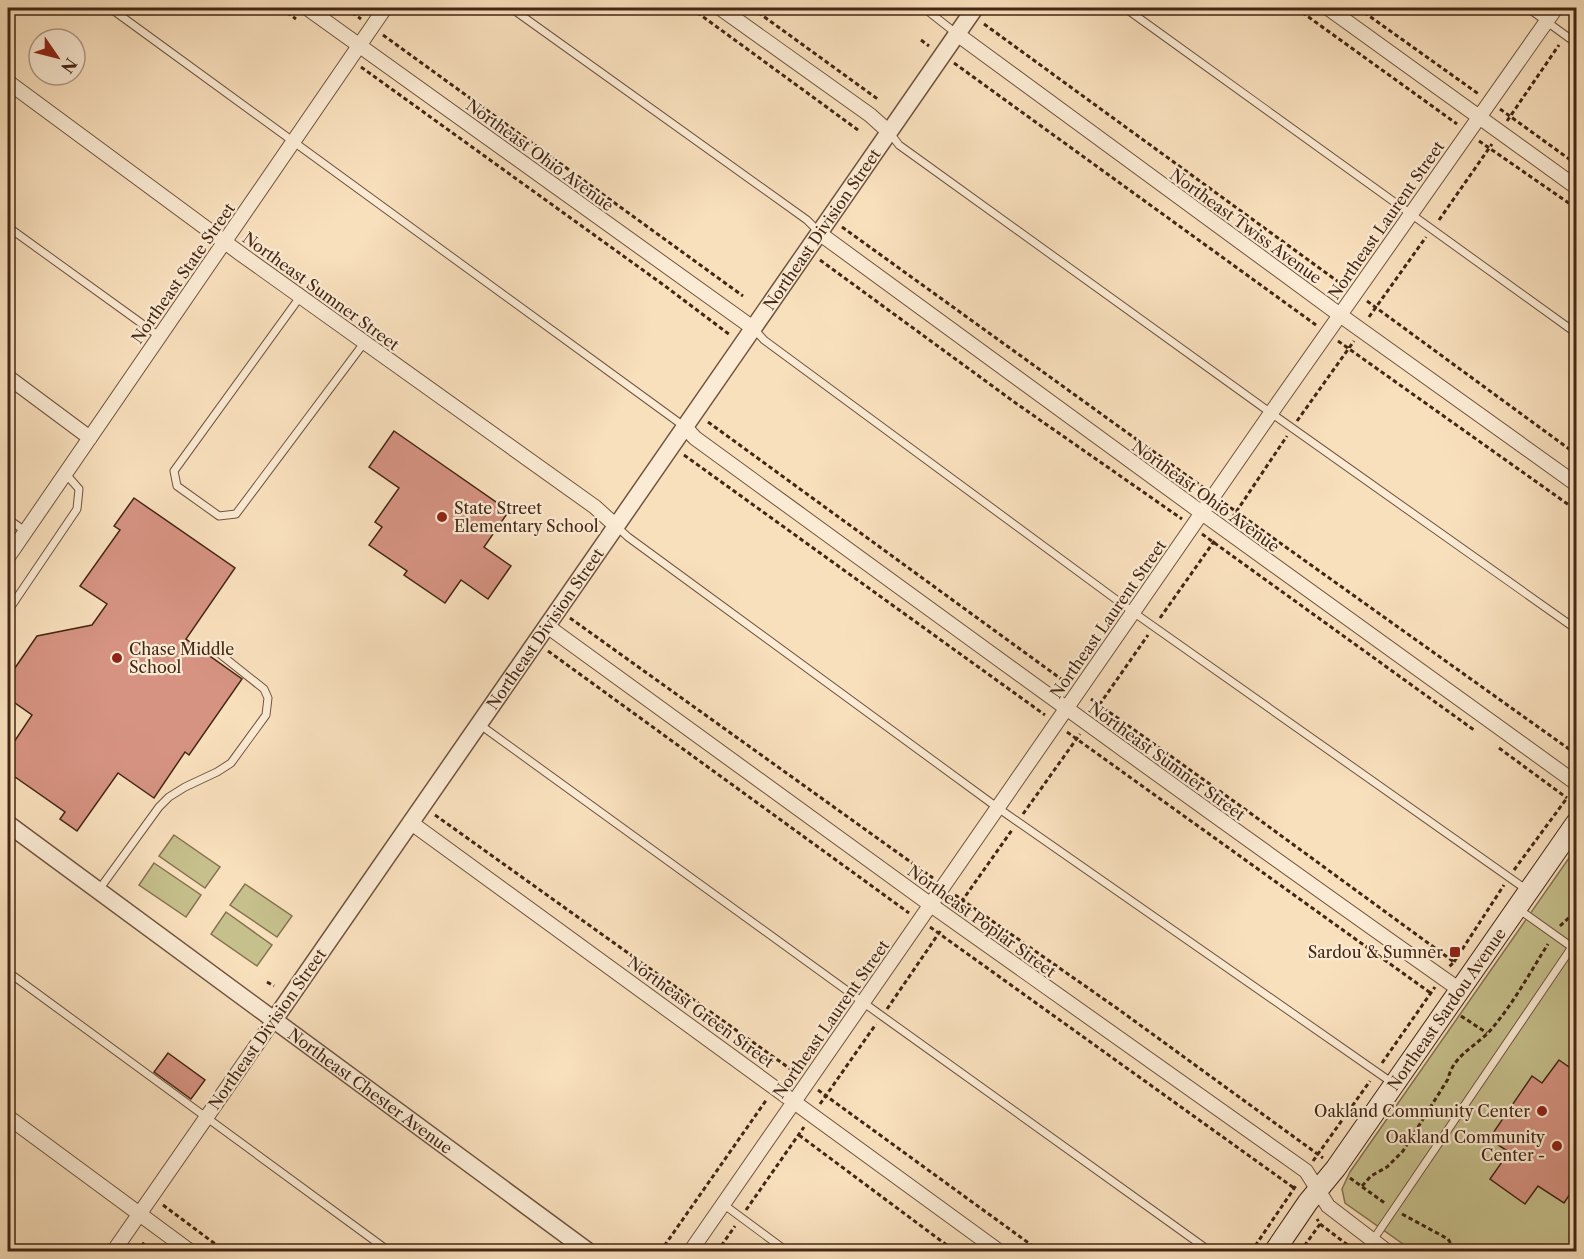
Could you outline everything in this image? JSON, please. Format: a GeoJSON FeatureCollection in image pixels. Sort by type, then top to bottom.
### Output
{"type":"FeatureCollection","features":[{"type":"Feature","properties":{"kind":"main road","name":"Northeast Sardou Avenue"},"geometry":{"type":"LineString","coordinates":[[1274,1251],[1318,1189],[1336,1168],[1576,823]]}},
{"type":"Feature","properties":{"kind":"street","name":"Northeast Ohio Avenue"},"geometry":{"type":"LineString","coordinates":[[307,8],[753,328]]}},
{"type":"Feature","properties":{"kind":"street","name":"Northeast State Street"},"geometry":{"type":"LineString","coordinates":[[8,557],[385,8]]}},
{"type":"Feature","properties":{"kind":"street"},"geometry":{"type":"LineString","coordinates":[[720,8],[870,115],[889,132]]}},
{"type":"Feature","properties":{"kind":"street","name":"Northeast Division Street"},"geometry":{"type":"LineString","coordinates":[[113,1251],[975,8]]}},
{"type":"Feature","properties":{"kind":"street"},"geometry":{"type":"LineString","coordinates":[[1328,8],[1576,187]]}},
{"type":"Feature","properties":{"kind":"street","name":"Northeast Laurent Street"},"geometry":{"type":"LineString","coordinates":[[690,1251],[1271,413],[1556,8]]}},
{"type":"Feature","properties":{"kind":"street","name":"Northeast Twiss Avenue"},"geometry":{"type":"LineString","coordinates":[[957,34],[1340,315],[1576,484]]}},
{"type":"Feature","properties":{"kind":"street","name":"Northeast Sumner Street"},"geometry":{"type":"LineString","coordinates":[[8,82],[224,242],[595,507],[616,526]]}},
{"type":"Feature","properties":{"kind":"street","name":"Northeast Ohio Avenue"},"geometry":{"type":"LineString","coordinates":[[819,233],[1576,783]]}},
{"type":"Feature","properties":{"kind":"street"},"geometry":{"type":"LineString","coordinates":[[8,377],[90,438]]}},
{"type":"Feature","properties":{"kind":"street","name":"Northeast Sumner Street"},"geometry":{"type":"LineString","coordinates":[[685,427],[705,445],[1066,709],[1460,990]]}},
{"type":"Feature","properties":{"kind":"street","name":"Northeast Poplar Street"},"geometry":{"type":"LineString","coordinates":[[547,626],[931,905],[1306,1171],[1328,1206],[1388,1251]]}},
{"type":"Feature","properties":{"kind":"street","name":"Northeast Green Street"},"geometry":{"type":"LineString","coordinates":[[410,822],[1000,1251]]}},
{"type":"Feature","properties":{"kind":"street","name":"Northeast Chester Avenue"},"geometry":{"type":"LineString","coordinates":[[8,825],[589,1251]]}},
{"type":"Feature","properties":{"kind":"street"},"geometry":{"type":"LineString","coordinates":[[8,1117],[191,1251]]}},
{"type":"Feature","properties":{"kind":"lane"},"geometry":{"type":"LineString","coordinates":[[110,8],[685,427]]}},
{"type":"Feature","properties":{"kind":"lane"},"geometry":{"type":"LineString","coordinates":[[511,8],[807,220],[819,233]]}},
{"type":"Feature","properties":{"kind":"lane"},"geometry":{"type":"LineString","coordinates":[[924,8],[957,34]]}},
{"type":"Feature","properties":{"kind":"lane"},"geometry":{"type":"LineString","coordinates":[[1125,8],[1576,333]]}},
{"type":"Feature","properties":{"kind":"lane"},"geometry":{"type":"LineString","coordinates":[[1528,8],[1576,43]]}},
{"type":"Feature","properties":{"kind":"lane"},"geometry":{"type":"LineString","coordinates":[[889,132],[899,145],[1576,629]]}},
{"type":"Feature","properties":{"kind":"lane"},"geometry":{"type":"LineString","coordinates":[[8,227],[159,336]]}},
{"type":"Feature","properties":{"kind":"lane"},"geometry":{"type":"LineString","coordinates":[[300,297],[174,471],[177,486],[219,516],[236,514],[364,343]]}},
{"type":"Feature","properties":{"kind":"lane"},"geometry":{"type":"LineString","coordinates":[[753,328],[764,340],[1133,612],[1529,891]]}},
{"type":"Feature","properties":{"kind":"lane"},"geometry":{"type":"LineString","coordinates":[[8,610],[77,509],[79,489],[65,473]]}},
{"type":"Feature","properties":{"kind":"lane"},"geometry":{"type":"LineString","coordinates":[[8,519],[25,531]]}},
{"type":"Feature","properties":{"kind":"lane"},"geometry":{"type":"LineString","coordinates":[[616,526],[998,808],[1394,1084]]}},
{"type":"Feature","properties":{"kind":"lane"},"geometry":{"type":"LineString","coordinates":[[98,891],[159,807],[185,787],[231,763],[266,715],[268,698],[264,689],[215,650]]}},
{"type":"Feature","properties":{"kind":"lane"},"geometry":{"type":"LineString","coordinates":[[479,724],[862,1002],[1211,1251]]}},
{"type":"Feature","properties":{"kind":"lane"},"geometry":{"type":"LineString","coordinates":[[1373,1240],[1574,948],[1517,908]]}},
{"type":"Feature","properties":{"kind":"lane"},"geometry":{"type":"LineString","coordinates":[[8,972],[390,1251]]}},
{"type":"Feature","properties":{"kind":"lane"},"geometry":{"type":"LineString","coordinates":[[723,1204],[788,1251]]}},
{"type":"Feature","properties":{"kind":"path"},"geometry":{"type":"LineString","coordinates":[[281,8],[298,20]]}},
{"type":"Feature","properties":{"kind":"path"},"geometry":{"type":"LineString","coordinates":[[346,8],[743,297]]}},
{"type":"Feature","properties":{"kind":"path"},"geometry":{"type":"LineString","coordinates":[[691,8],[858,130]]}},
{"type":"Feature","properties":{"kind":"path"},"geometry":{"type":"LineString","coordinates":[[752,8],[879,100]]}},
{"type":"Feature","properties":{"kind":"path"},"geometry":{"type":"LineString","coordinates":[[1296,8],[1488,148],[1576,208]]}},
{"type":"Feature","properties":{"kind":"path"},"geometry":{"type":"LineString","coordinates":[[1358,8],[1576,164]]}},
{"type":"Feature","properties":{"kind":"path"},"geometry":{"type":"LineString","coordinates":[[984,24],[1576,454]]}},
{"type":"Feature","properties":{"kind":"path"},"geometry":{"type":"LineString","coordinates":[[921,40],[1327,334],[1576,510]]}},
{"type":"Feature","properties":{"kind":"path"},"geometry":{"type":"LineString","coordinates":[[350,59],[742,344]]}},
{"type":"Feature","properties":{"kind":"path"},"geometry":{"type":"LineString","coordinates":[[820,260],[1017,404],[1193,526],[1213,543],[1474,729]]}},
{"type":"Feature","properties":{"kind":"path"},"geometry":{"type":"LineString","coordinates":[[708,422],[1454,962],[1441,976],[1432,994],[1251,1251]]}},
{"type":"Feature","properties":{"kind":"path"},"geometry":{"type":"LineString","coordinates":[[684,455],[1487,1033]]}},
{"type":"Feature","properties":{"kind":"path"},"geometry":{"type":"LineString","coordinates":[[565,614],[1394,1210],[1448,1239],[1456,1251]]}},
{"type":"Feature","properties":{"kind":"path"},"geometry":{"type":"LineString","coordinates":[[1493,743],[1567,798]]}},
{"type":"Feature","properties":{"kind":"path"},"geometry":{"type":"LineString","coordinates":[[434,814],[1041,1251]]}},
{"type":"Feature","properties":{"kind":"path"},"geometry":{"type":"LineString","coordinates":[[1362,1186],[1403,1151],[1448,1079],[1450,1069],[1456,1059],[1487,1033],[1514,997],[1561,924],[1576,911]]}},
{"type":"Feature","properties":{"kind":"path"},"geometry":{"type":"LineString","coordinates":[[267,982],[274,987]]}},
{"type":"Feature","properties":{"kind":"path"},"geometry":{"type":"LineString","coordinates":[[660,1251],[776,1087]]}},
{"type":"Feature","properties":{"kind":"path"},"geometry":{"type":"LineString","coordinates":[[799,1134],[956,1251]]}},
{"type":"Feature","properties":{"kind":"path"},"geometry":{"type":"LineString","coordinates":[[159,1202],[226,1251]]}},
{"type":"Feature","properties":{"kind":"path"},"geometry":{"type":"LineString","coordinates":[[1320,1224],[1357,1251]]}},
{"type":"Feature","properties":{"kind":"path"},"geometry":{"type":"LineString","coordinates":[[142,1243],[154,1251]]}},
{"type":"Feature","properties":{"kind":"shaded area"},"geometry":{"type":"Polygon","coordinates":[[[174,835],[220,867],[205,888],[159,856],[174,835]]]}},
{"type":"Feature","properties":{"kind":"shaded area"},"geometry":{"type":"Polygon","coordinates":[[[1576,848],[1576,1251],[1413,1251],[1345,1203],[1342,1189],[1350,1172],[1576,848]]]}},
{"type":"Feature","properties":{"kind":"shaded area"},"geometry":{"type":"Polygon","coordinates":[[[154,863],[201,895],[186,917],[139,885],[154,863]]]}},
{"type":"Feature","properties":{"kind":"shaded area"},"geometry":{"type":"Polygon","coordinates":[[[245,884],[292,916],[277,937],[230,905],[245,884]]]}},
{"type":"Feature","properties":{"kind":"shaded area"},"geometry":{"type":"Polygon","coordinates":[[[226,912],[272,945],[257,966],[211,934],[226,912]]]}},
{"type":"Feature","properties":{"kind":"building","name":"State Street Elementary School"},"geometry":{"type":"Polygon","coordinates":[[[394,431],[509,511],[484,547],[511,566],[488,599],[461,580],[445,603],[404,575],[407,571],[369,545],[382,527],[375,522],[399,488],[369,467],[394,431]]]}},
{"type":"Feature","properties":{"kind":"building","name":"Chase Middle School"},"geometry":{"type":"Polygon","coordinates":[[[134,498],[235,568],[186,639],[242,679],[189,755],[185,752],[154,798],[118,773],[77,831],[60,819],[65,812],[15,777],[8,788],[8,751],[32,715],[8,698],[8,678],[37,636],[92,625],[107,604],[80,586],[120,530],[114,526],[134,498]]]}},
{"type":"Feature","properties":{"kind":"building"},"geometry":{"type":"Polygon","coordinates":[[[168,1053],[205,1080],[191,1099],[154,1072],[168,1053]]]}},
{"type":"Feature","properties":{"kind":"building","name":"Oakland Community Center"},"geometry":{"type":"Polygon","coordinates":[[[1559,1060],[1576,1072],[1576,1185],[1564,1203],[1538,1186],[1525,1204],[1490,1179],[1509,1152],[1489,1139],[1532,1076],[1542,1083],[1559,1060]]]}},
{"type":"Feature","properties":{"kind":"place","name":"State Street Elementary School"},"geometry":{"type":"Point","coordinates":[442,517]}},
{"type":"Feature","properties":{"kind":"place","name":"Chase Middle School"},"geometry":{"type":"Point","coordinates":[117,658]}},
{"type":"Feature","properties":{"kind":"place","name":"Sardou & Sumner"},"geometry":{"type":"Point","coordinates":[1455,952]}},
{"type":"Feature","properties":{"kind":"place","name":"Oakland Community Center"},"geometry":{"type":"Point","coordinates":[1542,1111]}},
{"type":"Feature","properties":{"kind":"place","name":"Oakland Community Center -"},"geometry":{"type":"Point","coordinates":[1557,1146]}}]}
